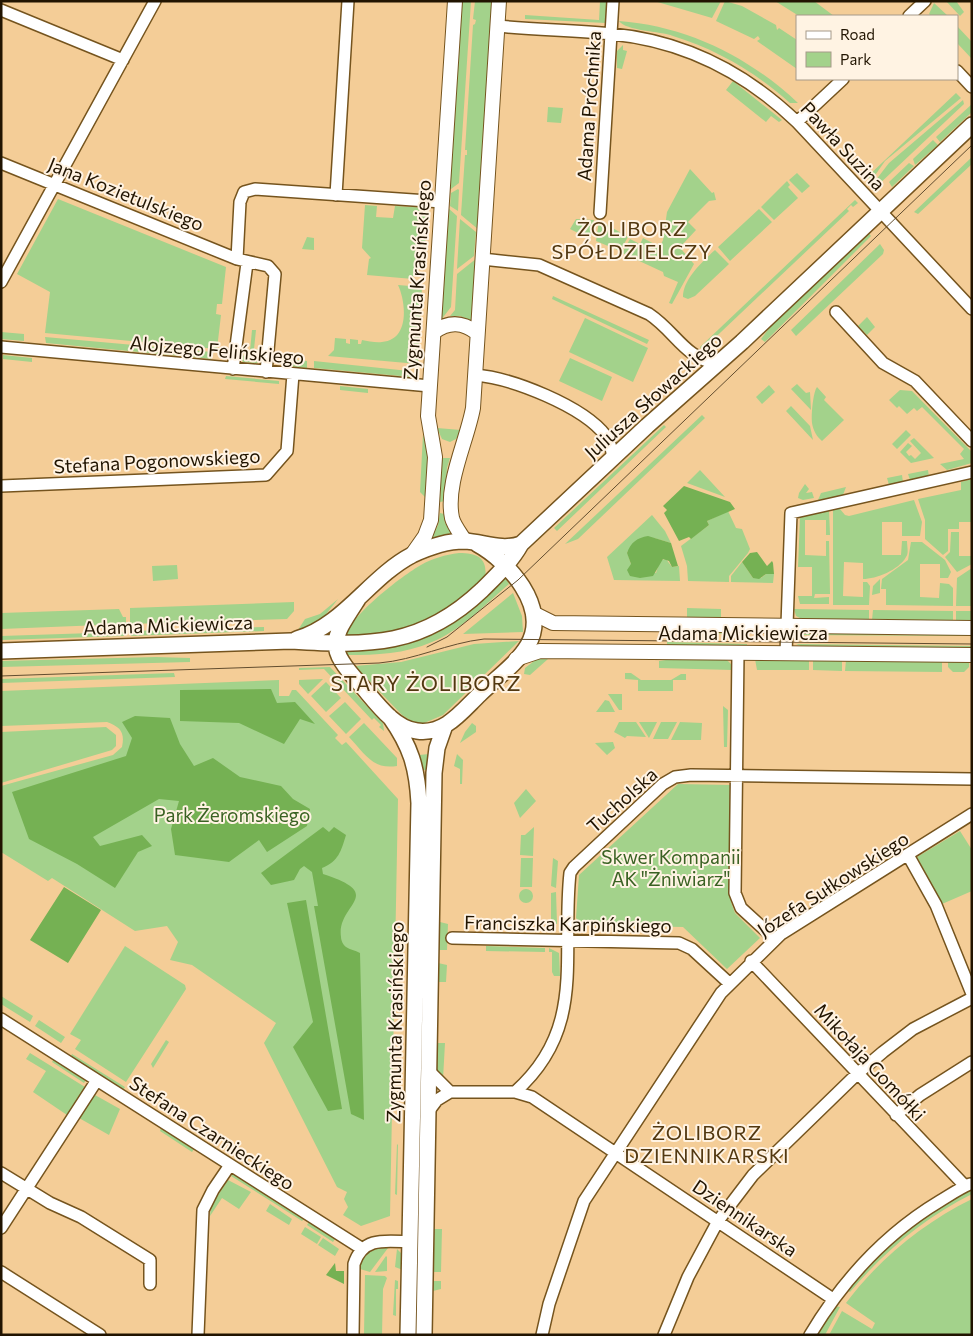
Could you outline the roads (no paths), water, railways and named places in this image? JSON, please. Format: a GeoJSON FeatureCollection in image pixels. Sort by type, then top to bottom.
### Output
{"type":"FeatureCollection","features":[{"type":"Feature","properties":{"kind":"main road","name":"Juliusza Słowackiego"},"geometry":{"type":"LineString","coordinates":[[336,643],[395,639],[437,625],[463,608],[507,566],[521,544],[718,364],[972,125]]}},
{"type":"Feature","properties":{"kind":"main road"},"geometry":{"type":"LineString","coordinates":[[358,599],[341,626],[336,643],[336,652],[341,664],[390,717],[405,727],[416,731],[444,728],[516,659],[531,639],[534,624],[533,613],[520,583],[507,566],[471,542]]}},
{"type":"Feature","properties":{"kind":"main road"},"geometry":{"type":"LineString","coordinates":[[291,640],[321,629],[411,556],[439,546],[471,542],[508,547],[521,544]]}},
{"type":"Feature","properties":{"kind":"main road","name":"Adama Mickiewicza"},"geometry":{"type":"LineString","coordinates":[[1,651],[291,640],[336,643]]}},
{"type":"Feature","properties":{"kind":"main road","name":"Zygmunta Krasińskiego"},"geometry":{"type":"LineString","coordinates":[[390,717],[406,741],[417,780],[418,1241],[424,1335]]}},
{"type":"Feature","properties":{"kind":"main road","name":"Zygmunta Krasińskiego"},"geometry":{"type":"LineString","coordinates":[[408,1335],[418,1241],[428,1112],[434,780],[437,748],[444,728]]}},
{"type":"Feature","properties":{"kind":"main road"},"geometry":{"type":"LineString","coordinates":[[417,780],[420,775],[426,774],[434,780]]}},
{"type":"Feature","properties":{"kind":"street"},"geometry":{"type":"LineString","coordinates":[[1,282],[155,1]]}},
{"type":"Feature","properties":{"kind":"street"},"geometry":{"type":"LineString","coordinates":[[336,195],[348,1]]}},
{"type":"Feature","properties":{"kind":"street","name":"Zygmunta Krasińskiego"},"geometry":{"type":"LineString","coordinates":[[411,556],[432,520],[435,457],[428,416],[455,1]]}},
{"type":"Feature","properties":{"kind":"street"},"geometry":{"type":"LineString","coordinates":[[471,542],[452,516],[456,465],[471,415],[475,375],[499,1]]}},
{"type":"Feature","properties":{"kind":"street","name":"Adama Próchnika"},"geometry":{"type":"LineString","coordinates":[[600,212],[613,1]]}},
{"type":"Feature","properties":{"kind":"street"},"geometry":{"type":"LineString","coordinates":[[910,15],[925,1]]}},
{"type":"Feature","properties":{"kind":"street"},"geometry":{"type":"LineString","coordinates":[[1,10],[123,60]]}},
{"type":"Feature","properties":{"kind":"street","name":"Pawła Suzina"},"geometry":{"type":"LineString","coordinates":[[498,26],[610,34],[655,41],[707,58],[746,80],[797,122],[972,308]]}},
{"type":"Feature","properties":{"kind":"street"},"geometry":{"type":"LineString","coordinates":[[958,72],[972,87]]}},
{"type":"Feature","properties":{"kind":"street"},"geometry":{"type":"LineString","coordinates":[[797,122],[842,80]]}},
{"type":"Feature","properties":{"kind":"street","name":"Jana Kozietulskiego"},"geometry":{"type":"LineString","coordinates":[[1,163],[242,261],[268,266],[275,274],[266,372]]}},
{"type":"Feature","properties":{"kind":"street"},"geometry":{"type":"LineString","coordinates":[[234,369],[242,261],[240,202],[244,192],[255,190],[442,202]]}},
{"type":"Feature","properties":{"kind":"street"},"geometry":{"type":"LineString","coordinates":[[482,259],[533,263],[561,274],[649,314],[659,321],[695,358],[718,364]]}},
{"type":"Feature","properties":{"kind":"street"},"geometry":{"type":"LineString","coordinates":[[836,312],[883,363],[914,381],[972,441]]}},
{"type":"Feature","properties":{"kind":"street"},"geometry":{"type":"LineString","coordinates":[[434,332],[440,327],[454,323],[470,327],[477,333]]}},
{"type":"Feature","properties":{"kind":"street","name":"Alojzego Felińskiego"},"geometry":{"type":"LineString","coordinates":[[1,347],[430,386]]}},
{"type":"Feature","properties":{"kind":"street","name":"Stefana Pogonowskiego"},"geometry":{"type":"LineString","coordinates":[[1,486],[266,475],[287,451],[293,374]]}},
{"type":"Feature","properties":{"kind":"street"},"geometry":{"type":"LineString","coordinates":[[475,375],[520,385],[574,411],[595,425],[607,437],[613,458]]}},
{"type":"Feature","properties":{"kind":"street"},"geometry":{"type":"LineString","coordinates":[[432,441],[438,448],[446,450],[456,449],[463,443]]}},
{"type":"Feature","properties":{"kind":"street"},"geometry":{"type":"LineString","coordinates":[[786,653],[790,516],[793,511],[972,472]]}},
{"type":"Feature","properties":{"kind":"street","name":"Adama Mickiewicza"},"geometry":{"type":"LineString","coordinates":[[533,613],[553,623],[972,628]]}},
{"type":"Feature","properties":{"kind":"street","name":"Adama Mickiewicza"},"geometry":{"type":"LineString","coordinates":[[516,659],[540,651],[972,655]]}},
{"type":"Feature","properties":{"kind":"street"},"geometry":{"type":"LineString","coordinates":[[738,653],[735,893],[742,908],[774,939]]}},
{"type":"Feature","properties":{"kind":"street","name":"Tucholska"},"geometry":{"type":"LineString","coordinates":[[515,1092],[533,1074],[561,1025],[567,981],[570,882],[574,867],[668,780],[691,775],[972,779]]}},
{"type":"Feature","properties":{"kind":"street","name":"Józefa Sułkowskiego"},"geometry":{"type":"LineString","coordinates":[[542,1335],[549,1304],[579,1212],[614,1153],[729,983],[774,939],[972,814]]}},
{"type":"Feature","properties":{"kind":"street"},"geometry":{"type":"LineString","coordinates":[[664,1335],[688,1277],[718,1221],[753,1175],[857,1074],[914,1029],[972,996],[936,905],[908,855]]}},
{"type":"Feature","properties":{"kind":"street","name":"Franciszka Karpińskiego"},"geometry":{"type":"LineString","coordinates":[[452,938],[679,943],[692,949],[729,983]]}},
{"type":"Feature","properties":{"kind":"street","name":"Mikołaja Gomółki"},"geometry":{"type":"LineString","coordinates":[[751,961],[896,1115],[968,1185]]}},
{"type":"Feature","properties":{"kind":"street","name":"Stefana Czarnieckiego"},"geometry":{"type":"LineString","coordinates":[[1,1019],[361,1248]]}},
{"type":"Feature","properties":{"kind":"street"},"geometry":{"type":"LineString","coordinates":[[896,1115],[920,1095],[972,1062]]}},
{"type":"Feature","properties":{"kind":"street"},"geometry":{"type":"LineString","coordinates":[[428,1112],[438,1100],[450,1092],[429,1071]]}},
{"type":"Feature","properties":{"kind":"street"},"geometry":{"type":"LineString","coordinates":[[1,1228],[97,1080]]}},
{"type":"Feature","properties":{"kind":"street","name":"Dziennikarska"},"geometry":{"type":"LineString","coordinates":[[450,1092],[515,1092],[532,1097],[833,1299]]}},
{"type":"Feature","properties":{"kind":"street"},"geometry":{"type":"LineString","coordinates":[[198,1335],[203,1210],[213,1190],[230,1165]]}},
{"type":"Feature","properties":{"kind":"street"},"geometry":{"type":"LineString","coordinates":[[1,1173],[50,1203],[82,1217],[150,1260],[150,1284]]}},
{"type":"Feature","properties":{"kind":"street"},"geometry":{"type":"LineString","coordinates":[[810,1335],[833,1299],[871,1254],[889,1237],[924,1210],[968,1185]]}},
{"type":"Feature","properties":{"kind":"street"},"geometry":{"type":"LineString","coordinates":[[353,1335],[354,1264],[361,1248],[376,1242],[418,1241]]}},
{"type":"Feature","properties":{"kind":"street"},"geometry":{"type":"LineString","coordinates":[[1,1272],[100,1335]]}},
{"type":"Feature","properties":{"kind":"tram line"},"geometry":{"type":"LineString","coordinates":[[427,647],[447,637],[518,580],[972,145]]}},
{"type":"Feature","properties":{"kind":"tram line"},"geometry":{"type":"LineString","coordinates":[[1,676],[379,663],[406,659],[457,644],[484,639],[972,644]]}},
{"type":"Feature","properties":{"kind":"district","name":"ŻOLIBORZ SPÓŁDZIELCZY"},"geometry":{"type":"Point","coordinates":[632,240]}},
{"type":"Feature","properties":{"kind":"district","name":"STARY ŻOLIBORZ"},"geometry":{"type":"Point","coordinates":[426,684]}},
{"type":"Feature","properties":{"kind":"district","name":"ŻOLIBORZ DZIENNIKARSKI"},"geometry":{"type":"Point","coordinates":[707,1144]}},
{"type":"Feature","properties":{"kind":"park label","name":"Park Żeromskiego"},"geometry":{"type":"Point","coordinates":[232,815]}},
{"type":"Feature","properties":{"kind":"park label","name":"Skwer Kompanii AK \"Żniwiarz\""},"geometry":{"type":"Point","coordinates":[671,868]}}]}
